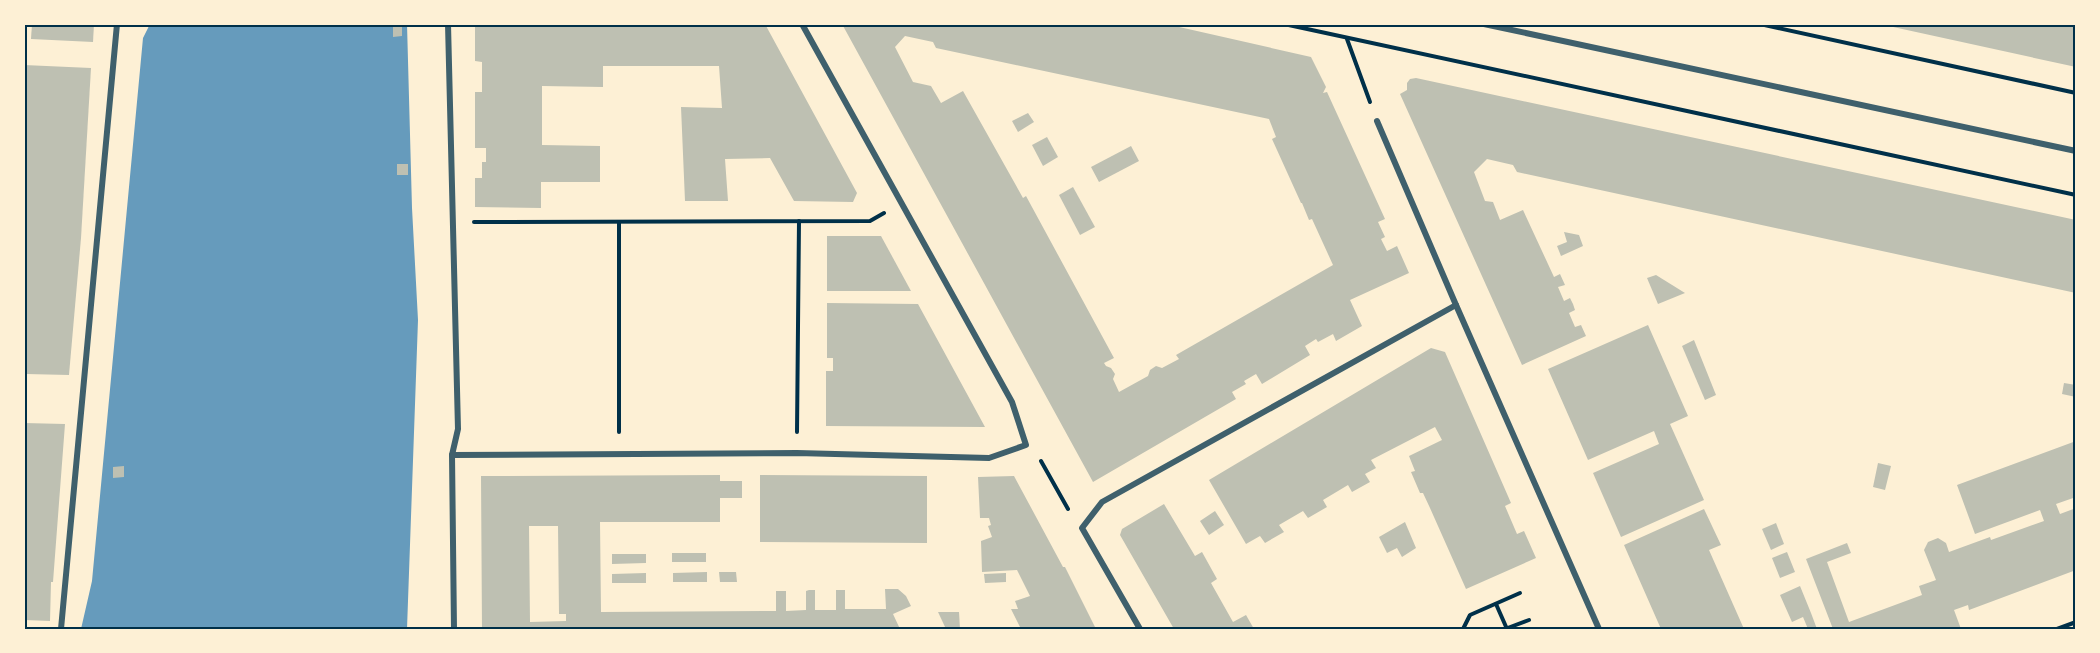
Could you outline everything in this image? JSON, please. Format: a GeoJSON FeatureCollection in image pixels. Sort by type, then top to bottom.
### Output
{"type":"FeatureCollection","features":[{"type":"Feature","properties":{"kind":"street"},"geometry":{"type":"LineString","coordinates":[[61,629],[117,24]]}},
{"type":"Feature","properties":{"kind":"street"},"geometry":{"type":"LineString","coordinates":[[448,24],[458,429],[452,455],[453,629]]}},
{"type":"Feature","properties":{"kind":"street"},"geometry":{"type":"LineString","coordinates":[[452,455],[797,453],[989,458],[1026,445],[1012,402],[802,24]]}},
{"type":"Feature","properties":{"kind":"street"},"geometry":{"type":"LineString","coordinates":[[1484,24],[2076,151]]}},
{"type":"Feature","properties":{"kind":"street"},"geometry":{"type":"LineString","coordinates":[[1377,121],[1599,629]]}},
{"type":"Feature","properties":{"kind":"street"},"geometry":{"type":"LineString","coordinates":[[1140,629],[1082,528],[1102,502],[1456,305]]}},
{"type":"Feature","properties":{"kind":"path"},"geometry":{"type":"LineString","coordinates":[[1284,24],[2076,195]]}},
{"type":"Feature","properties":{"kind":"path"},"geometry":{"type":"LineString","coordinates":[[1760,24],[2076,93]]}},
{"type":"Feature","properties":{"kind":"path"},"geometry":{"type":"LineString","coordinates":[[1346,38],[1377,121]]}},
{"type":"Feature","properties":{"kind":"path"},"geometry":{"type":"LineString","coordinates":[[474,222],[870,221],[902,204]]}},
{"type":"Feature","properties":{"kind":"path"},"geometry":{"type":"LineString","coordinates":[[797,433],[799,221]]}},
{"type":"Feature","properties":{"kind":"path"},"geometry":{"type":"LineString","coordinates":[[619,223],[619,431]]}},
{"type":"Feature","properties":{"kind":"path"},"geometry":{"type":"LineString","coordinates":[[1026,445],[1039,458],[1071,514],[1082,528]]}},
{"type":"Feature","properties":{"kind":"path"},"geometry":{"type":"LineString","coordinates":[[1463,629],[1470,615],[1520,593]]}},
{"type":"Feature","properties":{"kind":"path"},"geometry":{"type":"LineString","coordinates":[[1496,604],[1506,629],[1529,620]]}},
{"type":"Feature","properties":{"kind":"path"},"geometry":{"type":"LineString","coordinates":[[2056,629],[2076,621]]}},
{"type":"Feature","properties":{"kind":"water"},"geometry":{"type":"Polygon","coordinates":[[[150,24],[407,24],[412,208],[418,320],[407,629],[81,629],[92,581],[143,38],[150,24]]]}},
{"type":"Feature","properties":{"kind":"building"},"geometry":{"type":"Polygon","coordinates":[[[32,24],[94,24],[93,42],[31,39],[32,24]]]}},
{"type":"Feature","properties":{"kind":"building"},"geometry":{"type":"Polygon","coordinates":[[[475,24],[765,24],[857,193],[853,202],[794,201],[770,158],[725,159],[728,201],[685,201],[681,107],[722,108],[719,66],[603,66],[603,87],[542,86],[542,145],[600,146],[600,182],[541,182],[541,208],[475,207],[475,178],[482,178],[482,162],[486,162],[486,148],[475,148],[475,92],[482,92],[482,62],[475,61],[475,24]]]}},
{"type":"Feature","properties":{"kind":"building"},"geometry":{"type":"Polygon","coordinates":[[[842,24],[1166,24],[1311,57],[1326,87],[1323,93],[1327,92],[1385,219],[1378,222],[1385,237],[1381,239],[1387,251],[1397,246],[1409,273],[1350,300],[1362,326],[1336,341],[1333,334],[1318,342],[1316,339],[1305,346],[1310,355],[1262,384],[1256,374],[1244,381],[1246,384],[1232,392],[1236,399],[1093,482],[842,24]],[[905,36],[895,47],[913,82],[931,86],[941,103],[963,91],[1023,198],[1026,196],[1114,358],[1104,363],[1115,374],[1113,379],[1119,392],[1148,376],[1150,370],[1156,366],[1162,368],[1179,359],[1176,355],[1333,265],[1312,219],[1309,220],[1272,139],[1276,137],[1269,119],[936,48],[933,42],[905,36]]]}},
{"type":"Feature","properties":{"kind":"building"},"geometry":{"type":"Polygon","coordinates":[[[2076,24],[2076,67],[1884,25],[2076,24]]]}},
{"type":"Feature","properties":{"kind":"building"},"geometry":{"type":"Polygon","coordinates":[[[402,25],[402,36],[393,37],[393,26],[402,25]]]}},
{"type":"Feature","properties":{"kind":"building"},"geometry":{"type":"Polygon","coordinates":[[[24,65],[91,68],[81,238],[69,375],[26,374],[24,65]]]}},
{"type":"Feature","properties":{"kind":"building"},"geometry":{"type":"Polygon","coordinates":[[[1416,78],[2076,220],[2076,293],[1517,172],[1513,165],[1487,159],[1474,172],[1485,201],[1493,202],[1500,220],[1523,210],[1554,277],[1560,274],[1565,285],[1558,287],[1564,301],[1570,298],[1573,304],[1575,310],[1569,313],[1575,327],[1581,325],[1586,336],[1522,365],[1400,94],[1407,90],[1407,83],[1410,79],[1416,78]]]}},
{"type":"Feature","properties":{"kind":"building"},"geometry":{"type":"Polygon","coordinates":[[[1028,113],[1034,122],[1018,132],[1012,121],[1028,113]]]}},
{"type":"Feature","properties":{"kind":"building"},"geometry":{"type":"Polygon","coordinates":[[[1047,137],[1058,157],[1043,166],[1032,145],[1047,137]]]}},
{"type":"Feature","properties":{"kind":"building"},"geometry":{"type":"Polygon","coordinates":[[[1131,146],[1139,161],[1099,182],[1091,167],[1131,146]]]}},
{"type":"Feature","properties":{"kind":"building"},"geometry":{"type":"Polygon","coordinates":[[[397,164],[408,164],[408,175],[397,175],[397,164]]]}},
{"type":"Feature","properties":{"kind":"building"},"geometry":{"type":"Polygon","coordinates":[[[1073,187],[1095,227],[1080,235],[1059,195],[1073,187]]]}},
{"type":"Feature","properties":{"kind":"building"},"geometry":{"type":"Polygon","coordinates":[[[1564,232],[1579,235],[1583,246],[1561,256],[1557,246],[1567,242],[1564,232]]]}},
{"type":"Feature","properties":{"kind":"building"},"geometry":{"type":"Polygon","coordinates":[[[827,236],[881,236],[911,291],[827,291],[827,236]]]}},
{"type":"Feature","properties":{"kind":"building"},"geometry":{"type":"Polygon","coordinates":[[[1656,275],[1685,293],[1658,304],[1647,278],[1656,275]]]}},
{"type":"Feature","properties":{"kind":"building"},"geometry":{"type":"Polygon","coordinates":[[[827,303],[918,304],[985,427],[826,426],[826,371],[833,371],[833,358],[827,358],[827,303]]]}},
{"type":"Feature","properties":{"kind":"building"},"geometry":{"type":"Polygon","coordinates":[[[1648,325],[1688,416],[1670,424],[1704,500],[1621,537],[1593,473],[1659,444],[1654,431],[1588,460],[1548,369],[1648,325]]]}},
{"type":"Feature","properties":{"kind":"building"},"geometry":{"type":"Polygon","coordinates":[[[1694,340],[1716,395],[1705,400],[1682,346],[1694,340]]]}},
{"type":"Feature","properties":{"kind":"building"},"geometry":{"type":"Polygon","coordinates":[[[1431,348],[1445,352],[1511,503],[1505,506],[1517,534],[1524,531],[1536,558],[1466,589],[1423,493],[1420,493],[1411,472],[1415,471],[1409,456],[1442,440],[1435,427],[1371,460],[1376,468],[1365,474],[1370,482],[1352,492],[1348,485],[1323,500],[1327,507],[1308,518],[1303,511],[1279,525],[1284,532],[1265,543],[1260,536],[1246,544],[1209,480],[1431,348]]]}},
{"type":"Feature","properties":{"kind":"building"},"geometry":{"type":"Polygon","coordinates":[[[2064,383],[2076,385],[2076,397],[2062,394],[2064,383]]]}},
{"type":"Feature","properties":{"kind":"building"},"geometry":{"type":"Polygon","coordinates":[[[24,423],[65,424],[53,582],[51,582],[50,621],[24,620],[24,423]]]}},
{"type":"Feature","properties":{"kind":"building"},"geometry":{"type":"Polygon","coordinates":[[[2076,441],[2076,497],[2056,504],[2060,514],[2076,508],[2076,570],[1969,610],[1968,605],[1954,610],[1961,629],[1833,629],[1806,559],[1847,543],[1851,553],[1827,562],[1849,622],[1922,595],[1919,586],[1936,580],[1924,550],[1928,542],[1938,538],[1946,543],[1949,552],[2044,521],[2040,510],[1975,534],[1957,485],[2076,441]]]}},
{"type":"Feature","properties":{"kind":"building"},"geometry":{"type":"Polygon","coordinates":[[[1878,463],[1891,466],[1885,490],[1873,487],[1878,463]]]}},
{"type":"Feature","properties":{"kind":"building"},"geometry":{"type":"Polygon","coordinates":[[[124,466],[124,477],[113,478],[113,467],[124,466]]]}},
{"type":"Feature","properties":{"kind":"building"},"geometry":{"type":"Polygon","coordinates":[[[720,475],[720,481],[742,481],[742,498],[720,498],[720,522],[600,522],[601,612],[776,611],[776,591],[786,591],[786,611],[806,610],[806,591],[809,590],[815,590],[815,610],[836,610],[836,590],[845,590],[845,609],[886,609],[885,589],[898,589],[906,596],[911,606],[893,614],[900,629],[482,629],[481,476],[720,475]],[[529,526],[530,622],[566,621],[566,614],[559,614],[558,526],[529,526]]]}},
{"type":"Feature","properties":{"kind":"building"},"geometry":{"type":"Polygon","coordinates":[[[760,475],[927,476],[927,543],[760,542],[760,475]]]}},
{"type":"Feature","properties":{"kind":"building"},"geometry":{"type":"Polygon","coordinates":[[[1014,476],[1065,567],[1096,629],[1021,629],[1011,609],[1018,609],[1015,601],[1030,596],[1017,570],[982,572],[981,541],[992,537],[988,526],[991,525],[989,518],[980,518],[978,477],[1014,476]]]}},
{"type":"Feature","properties":{"kind":"building"},"geometry":{"type":"Polygon","coordinates":[[[1164,504],[1195,556],[1202,552],[1217,579],[1211,583],[1233,622],[1246,615],[1254,629],[1174,629],[1120,535],[1122,529],[1164,504]]]}},
{"type":"Feature","properties":{"kind":"building"},"geometry":{"type":"Polygon","coordinates":[[[1704,509],[1721,545],[1709,550],[1744,629],[1661,629],[1624,545],[1704,509]]]}},
{"type":"Feature","properties":{"kind":"building"},"geometry":{"type":"Polygon","coordinates":[[[1215,511],[1224,525],[1209,535],[1200,521],[1215,511]]]}},
{"type":"Feature","properties":{"kind":"building"},"geometry":{"type":"Polygon","coordinates":[[[1405,522],[1416,548],[1402,557],[1397,548],[1387,553],[1379,537],[1405,522]]]}},
{"type":"Feature","properties":{"kind":"building"},"geometry":{"type":"Polygon","coordinates":[[[1776,523],[1784,544],[1771,550],[1762,529],[1776,523]]]}},
{"type":"Feature","properties":{"kind":"building"},"geometry":{"type":"Polygon","coordinates":[[[1787,552],[1795,572],[1780,578],[1772,558],[1787,552]]]}},
{"type":"Feature","properties":{"kind":"building"},"geometry":{"type":"Polygon","coordinates":[[[672,553],[706,553],[706,562],[672,562],[672,553]]]}},
{"type":"Feature","properties":{"kind":"building"},"geometry":{"type":"Polygon","coordinates":[[[612,554],[646,554],[646,563],[612,564],[612,554]]]}},
{"type":"Feature","properties":{"kind":"building"},"geometry":{"type":"Polygon","coordinates":[[[707,572],[707,582],[673,582],[673,573],[707,572]]]}},
{"type":"Feature","properties":{"kind":"building"},"geometry":{"type":"Polygon","coordinates":[[[719,572],[736,572],[737,582],[720,582],[719,572]]]}},
{"type":"Feature","properties":{"kind":"building"},"geometry":{"type":"Polygon","coordinates":[[[646,573],[646,583],[612,583],[612,574],[646,573]]]}},
{"type":"Feature","properties":{"kind":"building"},"geometry":{"type":"Polygon","coordinates":[[[1006,573],[1006,582],[985,583],[984,574],[1006,573]]]}},
{"type":"Feature","properties":{"kind":"building"},"geometry":{"type":"Polygon","coordinates":[[[1800,586],[1817,629],[1808,629],[1803,617],[1792,622],[1780,595],[1800,586]]]}},
{"type":"Feature","properties":{"kind":"building"},"geometry":{"type":"Polygon","coordinates":[[[938,612],[959,612],[960,629],[946,629],[938,612]]]}}]}
